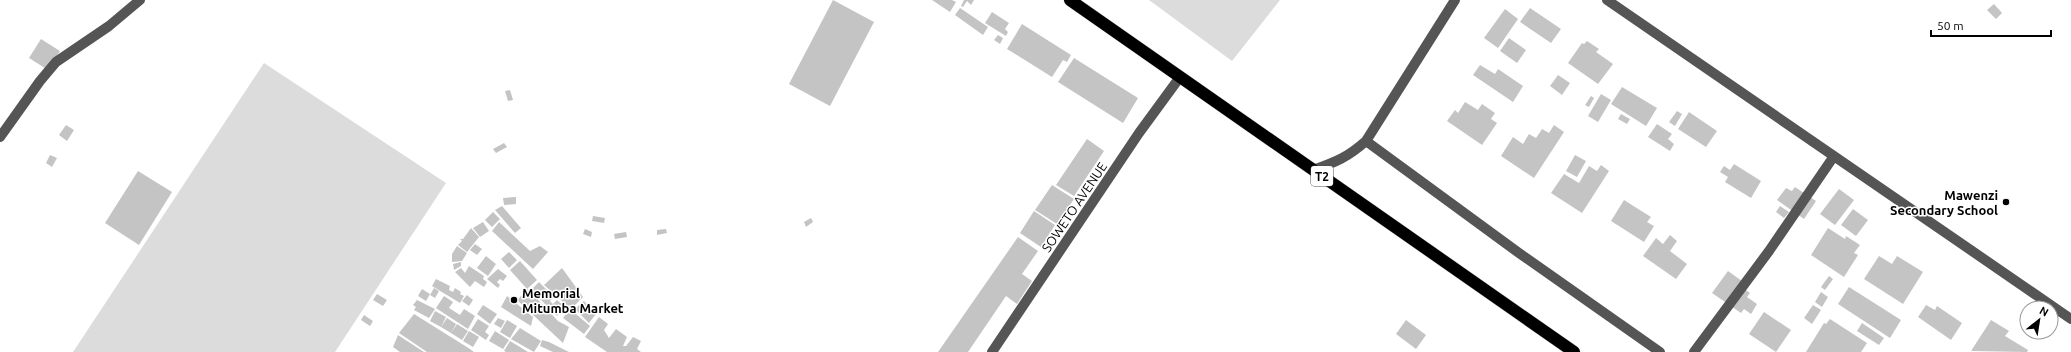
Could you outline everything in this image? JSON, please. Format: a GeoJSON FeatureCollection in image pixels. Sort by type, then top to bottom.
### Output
{"type":"FeatureCollection","features":[{"type":"Feature","properties":{"kind":"highway","name":"T2"},"geometry":{"type":"LineString","coordinates":[[1070,0],[1574,352]]}},
{"type":"Feature","properties":{"kind":"street"},"geometry":{"type":"LineString","coordinates":[[0,137],[40,81],[56,62],[109,26],[140,0]]}},
{"type":"Feature","properties":{"kind":"street"},"geometry":{"type":"LineString","coordinates":[[1313,170],[1340,161],[1352,154],[1366,141],[1455,0]]}},
{"type":"Feature","properties":{"kind":"street"},"geometry":{"type":"LineString","coordinates":[[1607,0],[2071,319]]}},
{"type":"Feature","properties":{"kind":"street","name":"SOWETO AVENUE"},"geometry":{"type":"LineString","coordinates":[[992,352],[1139,133],[1180,77]]}},
{"type":"Feature","properties":{"kind":"street"},"geometry":{"type":"LineString","coordinates":[[1366,141],[1519,253],[1660,352]]}},
{"type":"Feature","properties":{"kind":"street"},"geometry":{"type":"LineString","coordinates":[[1694,352],[1770,251],[1834,156]]}},
{"type":"Feature","properties":{"kind":"shaded area"},"geometry":{"type":"Polygon","coordinates":[[[1149,0],[1280,0],[1232,61],[1149,0]]]}},
{"type":"Feature","properties":{"kind":"shaded area"},"geometry":{"type":"Polygon","coordinates":[[[264,63],[446,183],[335,352],[73,352],[264,63]]]}},
{"type":"Feature","properties":{"kind":"building"},"geometry":{"type":"Polygon","coordinates":[[[833,0],[874,22],[830,106],[789,84],[833,0]]]}},
{"type":"Feature","properties":{"kind":"building"},"geometry":{"type":"Polygon","coordinates":[[[932,0],[952,0],[956,2],[950,12],[932,0]]]}},
{"type":"Feature","properties":{"kind":"building"},"geometry":{"type":"Polygon","coordinates":[[[964,0],[974,0],[971,5],[967,1],[963,7],[961,6],[964,0]]]}},
{"type":"Feature","properties":{"kind":"building"},"geometry":{"type":"Polygon","coordinates":[[[1994,4],[2002,13],[1996,19],[1987,10],[1994,4]]]}},
{"type":"Feature","properties":{"kind":"building"},"geometry":{"type":"Polygon","coordinates":[[[960,8],[988,27],[983,35],[955,15],[960,8]]]}},
{"type":"Feature","properties":{"kind":"building"},"geometry":{"type":"Polygon","coordinates":[[[1530,8],[1561,29],[1551,43],[1520,22],[1530,8]]]}},
{"type":"Feature","properties":{"kind":"building"},"geometry":{"type":"Polygon","coordinates":[[[1505,9],[1518,19],[1498,48],[1484,38],[1505,9]]]}},
{"type":"Feature","properties":{"kind":"building"},"geometry":{"type":"Polygon","coordinates":[[[992,12],[1009,23],[1005,29],[1008,32],[1006,36],[985,23],[992,12]]]}},
{"type":"Feature","properties":{"kind":"building"},"geometry":{"type":"Polygon","coordinates":[[[1022,24],[1071,55],[1067,62],[1063,60],[1052,77],[1007,49],[1022,24]]]}},
{"type":"Feature","properties":{"kind":"building"},"geometry":{"type":"Polygon","coordinates":[[[998,35],[1003,38],[1000,44],[994,40],[998,35]]]}},
{"type":"Feature","properties":{"kind":"building"},"geometry":{"type":"Polygon","coordinates":[[[1509,38],[1526,50],[1517,63],[1500,51],[1509,38]]]}},
{"type":"Feature","properties":{"kind":"building"},"geometry":{"type":"Polygon","coordinates":[[[41,39],[60,51],[48,70],[29,58],[41,39]]]}},
{"type":"Feature","properties":{"kind":"building"},"geometry":{"type":"Polygon","coordinates":[[[1587,41],[1599,49],[1596,52],[1613,64],[1598,84],[1568,63],[1582,43],[1584,44],[1587,41]]]}},
{"type":"Feature","properties":{"kind":"building"},"geometry":{"type":"Polygon","coordinates":[[[1074,58],[1138,98],[1123,123],[1058,82],[1074,58]]]}},
{"type":"Feature","properties":{"kind":"building"},"geometry":{"type":"Polygon","coordinates":[[[1480,65],[1495,74],[1498,69],[1523,86],[1513,102],[1473,75],[1480,65]]]}},
{"type":"Feature","properties":{"kind":"building"},"geometry":{"type":"Polygon","coordinates":[[[1558,75],[1570,83],[1562,95],[1550,86],[1558,75]]]}},
{"type":"Feature","properties":{"kind":"building"},"geometry":{"type":"Polygon","coordinates":[[[1622,87],[1657,108],[1646,126],[1611,104],[1622,87]]]}},
{"type":"Feature","properties":{"kind":"building"},"geometry":{"type":"Polygon","coordinates":[[[510,90],[513,100],[508,101],[505,91],[510,90]]]}},
{"type":"Feature","properties":{"kind":"building"},"geometry":{"type":"Polygon","coordinates":[[[1601,94],[1611,100],[1598,122],[1588,116],[1601,94]]]}},
{"type":"Feature","properties":{"kind":"building"},"geometry":{"type":"Polygon","coordinates":[[[1591,96],[1594,98],[1589,107],[1585,105],[1591,96]]]}},
{"type":"Feature","properties":{"kind":"building"},"geometry":{"type":"Polygon","coordinates":[[[1465,102],[1478,110],[1482,104],[1495,113],[1491,119],[1497,123],[1482,145],[1447,121],[1455,110],[1458,113],[1465,102]]]}},
{"type":"Feature","properties":{"kind":"building"},"geometry":{"type":"Polygon","coordinates":[[[1677,111],[1682,114],[1675,126],[1669,122],[1677,111]]]}},
{"type":"Feature","properties":{"kind":"building"},"geometry":{"type":"Polygon","coordinates":[[[1689,112],[1717,131],[1706,147],[1678,129],[1689,112]]]}},
{"type":"Feature","properties":{"kind":"building"},"geometry":{"type":"Polygon","coordinates":[[[1621,114],[1630,119],[1627,124],[1618,119],[1621,114]]]}},
{"type":"Feature","properties":{"kind":"building"},"geometry":{"type":"Polygon","coordinates":[[[1657,124],[1672,134],[1668,139],[1674,144],[1670,151],[1648,137],[1657,124]]]}},
{"type":"Feature","properties":{"kind":"building"},"geometry":{"type":"Polygon","coordinates":[[[66,125],[74,130],[67,141],[59,135],[66,125]]]}},
{"type":"Feature","properties":{"kind":"building"},"geometry":{"type":"Polygon","coordinates":[[[1554,125],[1564,132],[1534,178],[1501,156],[1513,137],[1523,144],[1529,134],[1536,138],[1542,129],[1549,133],[1554,125]]]}},
{"type":"Feature","properties":{"kind":"building"},"geometry":{"type":"Polygon","coordinates":[[[1087,139],[1104,151],[1074,196],[1056,185],[1087,139]]]}},
{"type":"Feature","properties":{"kind":"building"},"geometry":{"type":"Polygon","coordinates":[[[504,143],[507,147],[496,153],[493,149],[504,143]]]}},
{"type":"Feature","properties":{"kind":"building"},"geometry":{"type":"Polygon","coordinates":[[[50,155],[57,158],[52,167],[46,163],[50,155]]]}},
{"type":"Feature","properties":{"kind":"building"},"geometry":{"type":"Polygon","coordinates":[[[1575,155],[1586,161],[1577,177],[1566,171],[1575,155]]]}},
{"type":"Feature","properties":{"kind":"building"},"geometry":{"type":"Polygon","coordinates":[[[1734,164],[1761,181],[1751,198],[1725,182],[1728,177],[1720,172],[1724,166],[1730,170],[1734,164]]]}},
{"type":"Feature","properties":{"kind":"building"},"geometry":{"type":"Polygon","coordinates":[[[1601,165],[1609,171],[1582,213],[1551,193],[1564,174],[1579,183],[1589,166],[1597,171],[1601,165]]]}},
{"type":"Feature","properties":{"kind":"building"},"geometry":{"type":"Polygon","coordinates":[[[138,171],[172,192],[139,245],[105,223],[138,171]]]}},
{"type":"Feature","properties":{"kind":"building"},"geometry":{"type":"Polygon","coordinates":[[[1052,185],[1074,199],[1057,224],[1035,210],[1052,185]]]}},
{"type":"Feature","properties":{"kind":"building"},"geometry":{"type":"Polygon","coordinates":[[[1795,187],[1816,201],[1804,219],[1777,200],[1786,188],[1792,191],[1795,187]]]}},
{"type":"Feature","properties":{"kind":"building"},"geometry":{"type":"Polygon","coordinates":[[[1839,189],[1854,200],[1835,225],[1820,214],[1839,189]]]}},
{"type":"Feature","properties":{"kind":"building"},"geometry":{"type":"Polygon","coordinates":[[[516,197],[516,204],[504,205],[503,198],[516,197]]]}},
{"type":"Feature","properties":{"kind":"building"},"geometry":{"type":"Polygon","coordinates":[[[1624,200],[1651,217],[1647,222],[1654,226],[1644,242],[1611,221],[1624,200]]]}},
{"type":"Feature","properties":{"kind":"building"},"geometry":{"type":"Polygon","coordinates":[[[502,206],[521,228],[515,233],[495,210],[502,206]]]}},
{"type":"Feature","properties":{"kind":"building"},"geometry":{"type":"Polygon","coordinates":[[[1780,206],[1789,212],[1784,218],[1776,212],[1780,206]]]}},
{"type":"Feature","properties":{"kind":"building"},"geometry":{"type":"Polygon","coordinates":[[[1853,209],[1868,220],[1856,236],[1841,225],[1853,209]]]}},
{"type":"Feature","properties":{"kind":"building"},"geometry":{"type":"Polygon","coordinates":[[[1034,211],[1055,225],[1041,247],[1020,233],[1034,211]]]}},
{"type":"Feature","properties":{"kind":"building"},"geometry":{"type":"Polygon","coordinates":[[[493,212],[500,219],[492,227],[485,220],[493,212]]]}},
{"type":"Feature","properties":{"kind":"building"},"geometry":{"type":"Polygon","coordinates":[[[593,216],[605,218],[604,223],[592,221],[593,216]]]}},
{"type":"Feature","properties":{"kind":"building"},"geometry":{"type":"Polygon","coordinates":[[[811,218],[813,222],[806,227],[804,222],[811,218]]]}},
{"type":"Feature","properties":{"kind":"building"},"geometry":{"type":"Polygon","coordinates":[[[483,222],[489,231],[480,237],[473,228],[483,222]]]}},
{"type":"Feature","properties":{"kind":"building"},"geometry":{"type":"Polygon","coordinates":[[[499,222],[530,251],[540,246],[548,252],[533,269],[492,231],[499,222]]]}},
{"type":"Feature","properties":{"kind":"building"},"geometry":{"type":"Polygon","coordinates":[[[471,228],[479,237],[467,252],[458,245],[462,241],[460,239],[463,239],[471,228]]]}},
{"type":"Feature","properties":{"kind":"building"},"geometry":{"type":"Polygon","coordinates":[[[1828,228],[1845,239],[1846,236],[1860,245],[1854,253],[1858,255],[1844,277],[1811,255],[1828,228]]]}},
{"type":"Feature","properties":{"kind":"building"},"geometry":{"type":"Polygon","coordinates":[[[585,229],[592,232],[591,237],[583,234],[585,229]]]}},
{"type":"Feature","properties":{"kind":"building"},"geometry":{"type":"Polygon","coordinates":[[[666,229],[667,233],[657,235],[657,230],[666,229]]]}},
{"type":"Feature","properties":{"kind":"building"},"geometry":{"type":"Polygon","coordinates":[[[626,232],[627,237],[615,239],[614,234],[626,232]]]}},
{"type":"Feature","properties":{"kind":"building"},"geometry":{"type":"Polygon","coordinates":[[[1670,235],[1677,241],[1670,251],[1687,264],[1676,279],[1643,256],[1656,238],[1663,244],[1670,235]]]}},
{"type":"Feature","properties":{"kind":"building"},"geometry":{"type":"Polygon","coordinates":[[[1018,237],[1038,251],[1022,274],[1032,281],[1017,304],[1006,296],[968,352],[938,352],[1018,237]]]}},
{"type":"Feature","properties":{"kind":"building"},"geometry":{"type":"Polygon","coordinates":[[[475,244],[482,249],[477,255],[470,250],[475,244]]]}},
{"type":"Feature","properties":{"kind":"building"},"geometry":{"type":"Polygon","coordinates":[[[457,246],[467,253],[462,261],[452,262],[452,254],[457,246]]]}},
{"type":"Feature","properties":{"kind":"building"},"geometry":{"type":"Polygon","coordinates":[[[509,252],[517,260],[509,268],[501,259],[509,252]]]}},
{"type":"Feature","properties":{"kind":"building"},"geometry":{"type":"Polygon","coordinates":[[[486,256],[496,264],[488,276],[477,268],[486,256]]]}},
{"type":"Feature","properties":{"kind":"building"},"geometry":{"type":"Polygon","coordinates":[[[1879,256],[1892,264],[1897,256],[1923,272],[1903,304],[1864,279],[1879,256]]]}},
{"type":"Feature","properties":{"kind":"building"},"geometry":{"type":"Polygon","coordinates":[[[520,261],[537,280],[527,289],[510,270],[520,261]]]}},
{"type":"Feature","properties":{"kind":"building"},"geometry":{"type":"Polygon","coordinates":[[[461,262],[461,266],[454,270],[453,264],[461,262]]]}},
{"type":"Feature","properties":{"kind":"building"},"geometry":{"type":"Polygon","coordinates":[[[469,266],[484,276],[483,279],[487,282],[484,287],[475,281],[470,287],[455,272],[461,268],[465,273],[469,266]]]}},
{"type":"Feature","properties":{"kind":"building"},"geometry":{"type":"Polygon","coordinates":[[[562,268],[583,297],[571,309],[544,285],[562,268]]]}},
{"type":"Feature","properties":{"kind":"building"},"geometry":{"type":"Polygon","coordinates":[[[498,269],[507,276],[503,281],[500,279],[497,282],[500,285],[498,288],[487,279],[498,269]]]}},
{"type":"Feature","properties":{"kind":"building"},"geometry":{"type":"Polygon","coordinates":[[[1728,271],[1746,284],[1743,288],[1750,293],[1747,297],[1757,304],[1751,314],[1744,309],[1741,313],[1712,293],[1728,271]]]}},
{"type":"Feature","properties":{"kind":"building"},"geometry":{"type":"Polygon","coordinates":[[[1829,276],[1833,279],[1825,290],[1821,287],[1829,276]]]}},
{"type":"Feature","properties":{"kind":"building"},"geometry":{"type":"Polygon","coordinates":[[[436,279],[450,286],[449,290],[453,292],[455,288],[461,292],[460,294],[464,296],[460,303],[432,286],[436,279]]]}},
{"type":"Feature","properties":{"kind":"building"},"geometry":{"type":"Polygon","coordinates":[[[539,282],[554,297],[550,301],[553,304],[557,300],[565,307],[557,316],[531,290],[539,282]]]}},
{"type":"Feature","properties":{"kind":"building"},"geometry":{"type":"Polygon","coordinates":[[[1849,287],[1901,320],[1890,338],[1838,304],[1849,287]]]}},
{"type":"Feature","properties":{"kind":"building"},"geometry":{"type":"Polygon","coordinates":[[[434,288],[439,291],[435,298],[430,295],[434,288]]]}},
{"type":"Feature","properties":{"kind":"building"},"geometry":{"type":"Polygon","coordinates":[[[422,289],[430,294],[426,301],[418,296],[422,289]]]}},
{"type":"Feature","properties":{"kind":"building"},"geometry":{"type":"Polygon","coordinates":[[[528,289],[558,321],[569,327],[563,343],[517,300],[528,289]]]}},
{"type":"Feature","properties":{"kind":"building"},"geometry":{"type":"Polygon","coordinates":[[[1821,292],[1828,297],[1822,307],[1815,302],[1821,292]]]}},
{"type":"Feature","properties":{"kind":"building"},"geometry":{"type":"Polygon","coordinates":[[[377,294],[387,300],[383,306],[373,300],[377,294]]]}},
{"type":"Feature","properties":{"kind":"building"},"geometry":{"type":"Polygon","coordinates":[[[467,295],[473,300],[469,306],[462,301],[467,295]]]}},
{"type":"Feature","properties":{"kind":"building"},"geometry":{"type":"Polygon","coordinates":[[[444,296],[453,302],[445,314],[436,308],[444,296]]]}},
{"type":"Feature","properties":{"kind":"building"},"geometry":{"type":"Polygon","coordinates":[[[507,296],[533,317],[531,326],[501,307],[507,296]]]}},
{"type":"Feature","properties":{"kind":"building"},"geometry":{"type":"Polygon","coordinates":[[[417,300],[435,309],[429,318],[414,310],[416,307],[413,305],[417,300]]]}},
{"type":"Feature","properties":{"kind":"building"},"geometry":{"type":"Polygon","coordinates":[[[584,301],[596,314],[589,323],[575,309],[584,301]]]}},
{"type":"Feature","properties":{"kind":"building"},"geometry":{"type":"Polygon","coordinates":[[[483,305],[497,314],[490,324],[477,314],[483,305]]]}},
{"type":"Feature","properties":{"kind":"building"},"geometry":{"type":"Polygon","coordinates":[[[1813,305],[1821,310],[1812,324],[1804,318],[1813,305]]]}},
{"type":"Feature","properties":{"kind":"building"},"geometry":{"type":"Polygon","coordinates":[[[1926,305],[1935,310],[1937,306],[1962,323],[1951,340],[1918,317],[1926,305]]]}},
{"type":"Feature","properties":{"kind":"building"},"geometry":{"type":"Polygon","coordinates":[[[449,308],[460,315],[464,309],[475,316],[468,329],[445,314],[449,308]]]}},
{"type":"Feature","properties":{"kind":"building"},"geometry":{"type":"Polygon","coordinates":[[[570,309],[590,326],[584,334],[563,318],[570,309]]]}},
{"type":"Feature","properties":{"kind":"building"},"geometry":{"type":"Polygon","coordinates":[[[435,311],[446,317],[441,327],[430,321],[435,311]]]}},
{"type":"Feature","properties":{"kind":"building"},"geometry":{"type":"Polygon","coordinates":[[[1764,312],[1791,330],[1776,352],[1749,334],[1764,312]]]}},
{"type":"Feature","properties":{"kind":"building"},"geometry":{"type":"Polygon","coordinates":[[[414,314],[474,352],[427,352],[399,333],[414,314]]]}},
{"type":"Feature","properties":{"kind":"building"},"geometry":{"type":"Polygon","coordinates":[[[364,315],[373,321],[370,326],[361,320],[364,315]]]}},
{"type":"Feature","properties":{"kind":"building"},"geometry":{"type":"Polygon","coordinates":[[[599,317],[608,324],[604,330],[609,338],[616,329],[627,337],[623,346],[626,346],[633,337],[641,341],[637,349],[641,352],[607,352],[585,337],[599,317]]]}},
{"type":"Feature","properties":{"kind":"building"},"geometry":{"type":"Polygon","coordinates":[[[447,318],[456,324],[451,333],[441,327],[447,318]]]}},
{"type":"Feature","properties":{"kind":"building"},"geometry":{"type":"Polygon","coordinates":[[[498,318],[505,321],[501,328],[494,324],[498,318]]]}},
{"type":"Feature","properties":{"kind":"building"},"geometry":{"type":"Polygon","coordinates":[[[478,319],[489,326],[485,332],[489,335],[486,340],[471,330],[478,319]]]}},
{"type":"Feature","properties":{"kind":"building"},"geometry":{"type":"Polygon","coordinates":[[[1830,319],[1867,343],[1861,352],[1806,352],[1824,323],[1826,324],[1830,319]]]}},
{"type":"Feature","properties":{"kind":"building"},"geometry":{"type":"Polygon","coordinates":[[[507,320],[517,326],[510,338],[500,332],[507,320]]]}},
{"type":"Feature","properties":{"kind":"building"},"geometry":{"type":"Polygon","coordinates":[[[1406,320],[1426,335],[1416,349],[1396,334],[1406,320]]]}},
{"type":"Feature","properties":{"kind":"building"},"geometry":{"type":"Polygon","coordinates":[[[1991,320],[2009,331],[2005,336],[2028,350],[2027,352],[1971,351],[1991,320]]]}},
{"type":"Feature","properties":{"kind":"building"},"geometry":{"type":"Polygon","coordinates":[[[1862,323],[1884,338],[1879,345],[1857,331],[1862,323]]]}},
{"type":"Feature","properties":{"kind":"building"},"geometry":{"type":"Polygon","coordinates":[[[457,324],[468,331],[462,340],[451,333],[457,324]]]}},
{"type":"Feature","properties":{"kind":"building"},"geometry":{"type":"Polygon","coordinates":[[[520,328],[541,341],[534,352],[511,339],[520,328]]]}},
{"type":"Feature","properties":{"kind":"building"},"geometry":{"type":"Polygon","coordinates":[[[469,331],[479,337],[473,347],[463,341],[469,331]]]}},
{"type":"Feature","properties":{"kind":"building"},"geometry":{"type":"Polygon","coordinates":[[[495,331],[509,340],[503,349],[489,341],[495,331]]]}},
{"type":"Feature","properties":{"kind":"building"},"geometry":{"type":"Polygon","coordinates":[[[398,335],[424,352],[400,352],[393,347],[398,335]]]}},
{"type":"Feature","properties":{"kind":"building"},"geometry":{"type":"Polygon","coordinates":[[[542,340],[569,352],[553,352],[540,346],[542,340]]]}},
{"type":"Feature","properties":{"kind":"building"},"geometry":{"type":"Polygon","coordinates":[[[510,341],[528,352],[504,351],[510,341]]]}},
{"type":"Feature","properties":{"kind":"place","name":"Mawenzi Secondary School"},"geometry":{"type":"Point","coordinates":[2006,202]}},
{"type":"Feature","properties":{"kind":"place","name":"Memorial Mitumba Market"},"geometry":{"type":"Point","coordinates":[514,300]}}]}
